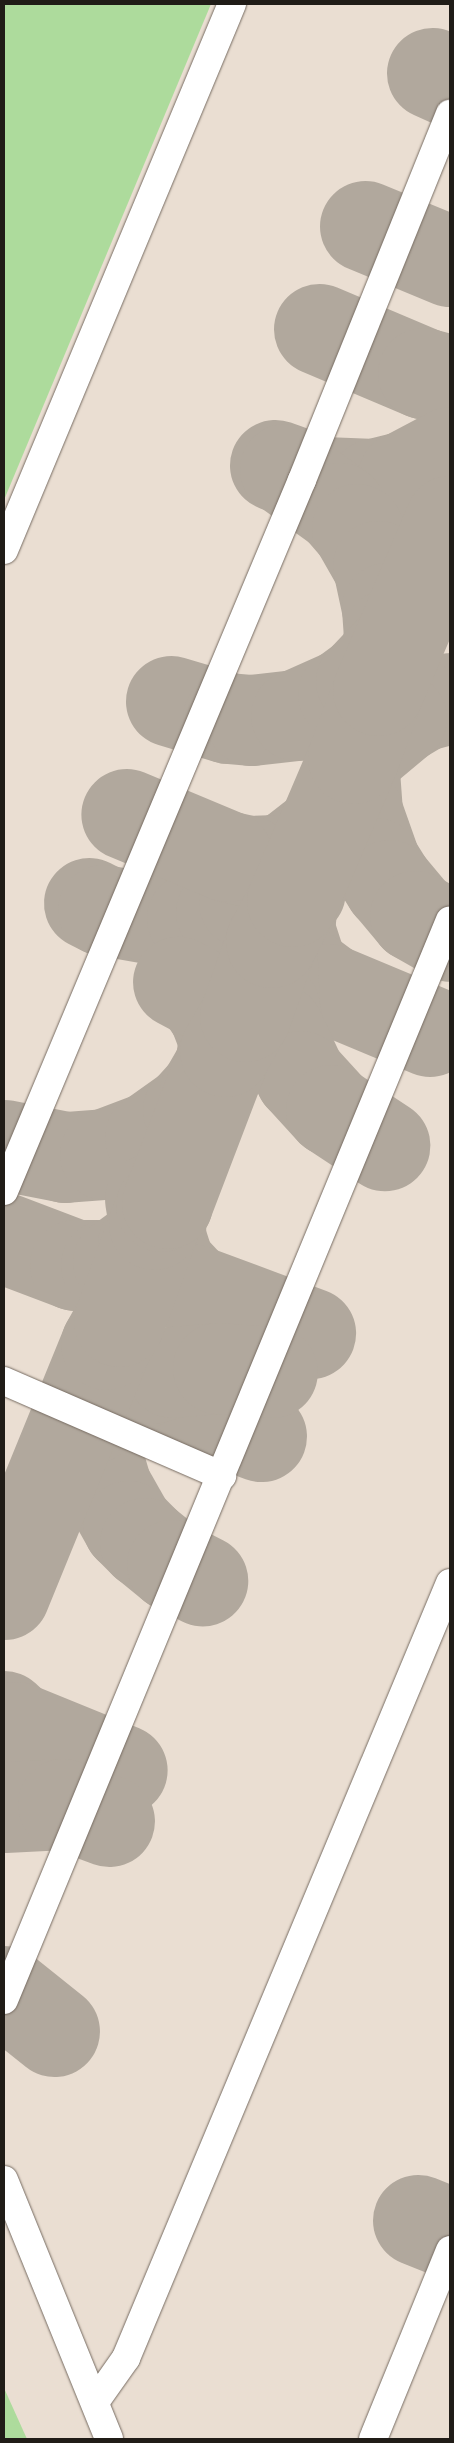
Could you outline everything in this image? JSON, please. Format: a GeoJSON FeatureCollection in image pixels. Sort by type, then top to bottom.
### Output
{"type":"FeatureCollection","features":[{"type":"Feature","properties":{"kind":"lane"},"geometry":{"type":"LineString","coordinates":[[4,550],[232,4]]}},
{"type":"Feature","properties":{"kind":"lane"},"geometry":{"type":"LineString","coordinates":[[4,1191],[302,480],[450,114]]}},
{"type":"Feature","properties":{"kind":"lane"},"geometry":{"type":"LineString","coordinates":[[4,2000],[450,920]]}},
{"type":"Feature","properties":{"kind":"lane"},"geometry":{"type":"LineString","coordinates":[[4,1381],[222,1476]]}},
{"type":"Feature","properties":{"kind":"lane"},"geometry":{"type":"LineString","coordinates":[[95,2402],[126,2358],[450,1583]]}},
{"type":"Feature","properties":{"kind":"lane"},"geometry":{"type":"LineString","coordinates":[[4,2180],[109,2439]]}},
{"type":"Feature","properties":{"kind":"lane"},"geometry":{"type":"LineString","coordinates":[[373,2439],[450,2250]]}},
{"type":"Feature","properties":{"kind":"green space"},"geometry":{"type":"Polygon","coordinates":[[[4,4],[211,4],[4,500],[4,4]]]}},
{"type":"Feature","properties":{"kind":"green space"},"geometry":{"type":"Polygon","coordinates":[[[4,2388],[27,2439],[4,2439],[4,2388]]]}},
{"type":"Feature","properties":{"kind":"taxiway"},"geometry":{"type":"LineString","coordinates":[[432,73],[450,81]]}},
{"type":"Feature","properties":{"kind":"taxiway"},"geometry":{"type":"LineString","coordinates":[[365,226],[450,261]]}},
{"type":"Feature","properties":{"kind":"taxiway"},"geometry":{"type":"LineString","coordinates":[[319,329],[423,373],[450,380]]}},
{"type":"Feature","properties":{"kind":"taxiway"},"geometry":{"type":"LineString","coordinates":[[275,465],[323,482],[374,484],[403,477],[450,452]]}},
{"type":"Feature","properties":{"kind":"taxiway"},"geometry":{"type":"LineString","coordinates":[[285,469],[339,508],[357,529],[378,566],[387,608],[389,634],[384,672]]}},
{"type":"Feature","properties":{"kind":"taxiway"},"geometry":{"type":"LineString","coordinates":[[4,1594],[106,1344],[119,1321],[161,1206],[167,1203],[225,1051],[245,1016],[271,942],[292,901],[353,758],[378,690],[450,521]]}},
{"type":"Feature","properties":{"kind":"taxiway"},"geometry":{"type":"LineString","coordinates":[[171,701],[228,718],[251,720],[296,715],[343,694],[361,681],[399,641]]}},
{"type":"Feature","properties":{"kind":"taxiway"},"geometry":{"type":"LineString","coordinates":[[450,698],[421,706],[401,718],[353,758],[357,812],[375,863],[389,885],[415,916],[450,936]]}},
{"type":"Feature","properties":{"kind":"taxiway"},"geometry":{"type":"LineString","coordinates":[[89,903],[103,910],[154,919],[192,918],[221,912],[244,902],[292,870],[296,859],[320,831],[291,854],[277,860],[248,861],[227,856],[126,814]]}},
{"type":"Feature","properties":{"kind":"taxiway"},"geometry":{"type":"LineString","coordinates":[[300,891],[292,901],[289,929],[302,969],[329,989],[430,1031]]}},
{"type":"Feature","properties":{"kind":"taxiway"},"geometry":{"type":"LineString","coordinates":[[271,940],[274,1007],[278,1029],[300,1076],[331,1110],[384,1145]]}},
{"type":"Feature","properties":{"kind":"taxiway"},"geometry":{"type":"LineString","coordinates":[[4,1145],[65,1157],[105,1154],[150,1137],[188,1110],[205,1091],[220,1065],[224,1040],[213,1012],[201,994],[178,982]]}},
{"type":"Feature","properties":{"kind":"taxiway"},"geometry":{"type":"LineString","coordinates":[[4,1238],[75,1265],[106,1265],[118,1262],[143,1244],[154,1224],[150,1199]]}},
{"type":"Feature","properties":{"kind":"taxiway"},"geometry":{"type":"LineString","coordinates":[[161,1206],[160,1237],[169,1265],[191,1289],[310,1333]]}},
{"type":"Feature","properties":{"kind":"taxiway"},"geometry":{"type":"LineString","coordinates":[[64,1449],[90,1419],[127,1390],[152,1378],[172,1372],[218,1368],[272,1372]]}},
{"type":"Feature","properties":{"kind":"taxiway"},"geometry":{"type":"LineString","coordinates":[[141,1384],[156,1397],[261,1436]]}},
{"type":"Feature","properties":{"kind":"taxiway"},"geometry":{"type":"LineString","coordinates":[[90,1387],[92,1439],[106,1487],[128,1526],[172,1565],[202,1580]]}},
{"type":"Feature","properties":{"kind":"taxiway"},"geometry":{"type":"LineString","coordinates":[[4,1716],[16,1727],[122,1770]]}},
{"type":"Feature","properties":{"kind":"taxiway"},"geometry":{"type":"LineString","coordinates":[[4,1807],[63,1804],[109,1821]]}},
{"type":"Feature","properties":{"kind":"taxiway"},"geometry":{"type":"LineString","coordinates":[[4,1991],[54,2031]]}},
{"type":"Feature","properties":{"kind":"taxiway"},"geometry":{"type":"LineString","coordinates":[[418,2220],[450,2233]]}}]}
